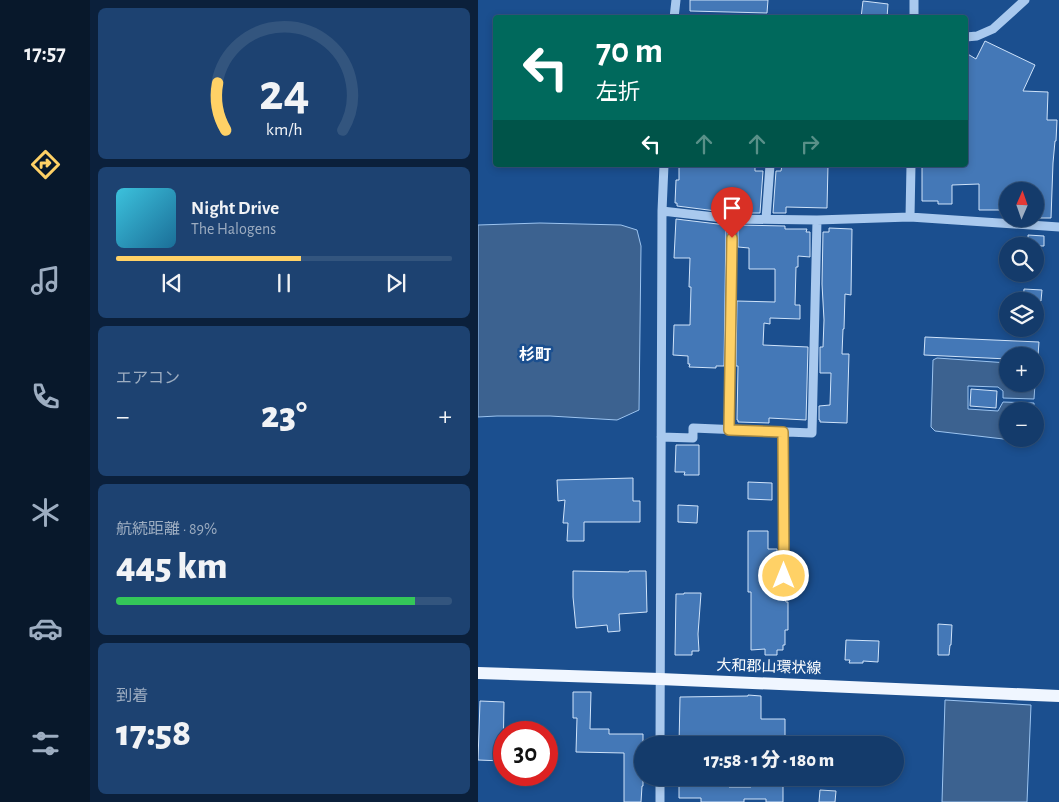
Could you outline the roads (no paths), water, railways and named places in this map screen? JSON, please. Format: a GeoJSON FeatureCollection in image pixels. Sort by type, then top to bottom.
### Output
{"type":"FeatureCollection","features":[{"type":"Feature","properties":{"kind":"main road","name":"大和郡山環状線"},"geometry":{"type":"LineString","coordinates":[[478,673],[660,678],[1060,696]]}},
{"type":"Feature","properties":{"kind":"street"},"geometry":{"type":"LineString","coordinates":[[674,15],[676,0]]}},
{"type":"Feature","properties":{"kind":"street"},"geometry":{"type":"LineString","coordinates":[[914,0],[914,15]]}},
{"type":"Feature","properties":{"kind":"street"},"geometry":{"type":"LineString","coordinates":[[968,38],[978,36],[993,29],[1024,0]]}},
{"type":"Feature","properties":{"kind":"street"},"geometry":{"type":"LineString","coordinates":[[660,736],[662,212],[664,167]]}},
{"type":"Feature","properties":{"kind":"street"},"geometry":{"type":"LineString","coordinates":[[766,219],[770,167]]}},
{"type":"Feature","properties":{"kind":"street"},"geometry":{"type":"LineString","coordinates":[[910,218],[911,167]]}},
{"type":"Feature","properties":{"kind":"street"},"geometry":{"type":"LineString","coordinates":[[662,212],[732,219],[910,218],[1060,227]]}},
{"type":"Feature","properties":{"kind":"street"},"geometry":{"type":"LineString","coordinates":[[729,430],[732,219]]}},
{"type":"Feature","properties":{"kind":"street"},"geometry":{"type":"LineString","coordinates":[[662,437],[692,438],[694,428],[812,433],[817,220]]}},
{"type":"Feature","properties":{"kind":"street"},"geometry":{"type":"LineString","coordinates":[[783,432],[784,576]]}},
{"type":"Feature","properties":{"kind":"street"},"geometry":{"type":"LineString","coordinates":[[660,786],[660,802]]}},
{"type":"Feature","properties":{"kind":"water"},"geometry":{"type":"Polygon","coordinates":[[[540,223],[621,225],[637,230],[641,246],[639,410],[617,420],[550,416],[478,417],[478,225],[540,223]]]}},
{"type":"Feature","properties":{"kind":"water"},"geometry":{"type":"Polygon","coordinates":[[[937,358],[999,362],[999,388],[968,386],[968,409],[998,411],[999,409],[999,438],[935,431],[931,427],[933,360],[937,358]]]}},
{"type":"Feature","properties":{"kind":"water"},"geometry":{"type":"Polygon","coordinates":[[[1003,392],[1034,392],[1034,399],[1003,398],[1003,392]]]}},
{"type":"Feature","properties":{"kind":"water"},"geometry":{"type":"Polygon","coordinates":[[[945,700],[1031,705],[1027,802],[942,802],[945,700]]]}},
{"type":"Feature","properties":{"kind":"district","name":"杉町"},"geometry":{"type":"Point","coordinates":[535,355]}}]}
